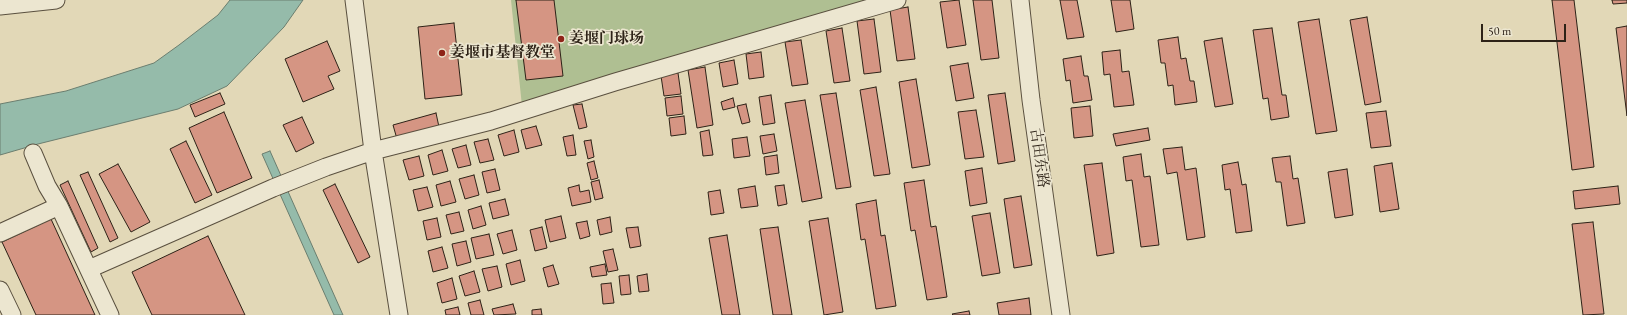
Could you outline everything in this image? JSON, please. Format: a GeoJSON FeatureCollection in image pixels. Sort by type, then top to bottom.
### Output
{"type":"FeatureCollection","features":[{"type":"Feature","properties":{"kind":"street"},"geometry":{"type":"LineString","coordinates":[[5,4],[56,0]]}},
{"type":"Feature","properties":{"kind":"street"},"geometry":{"type":"LineString","coordinates":[[354,0],[373,152],[399,315]]}},
{"type":"Feature","properties":{"kind":"street"},"geometry":{"type":"LineString","coordinates":[[89,270],[273,188],[326,167],[373,152],[491,121],[615,82],[896,0]]}},
{"type":"Feature","properties":{"kind":"street","name":"古田东路"},"geometry":{"type":"LineString","coordinates":[[1020,0],[1061,315]]}},
{"type":"Feature","properties":{"kind":"street"},"geometry":{"type":"LineString","coordinates":[[33,153],[47,186],[59,206],[110,315]]}},
{"type":"Feature","properties":{"kind":"street"},"geometry":{"type":"LineString","coordinates":[[0,233],[59,206]]}},
{"type":"Feature","properties":{"kind":"street"},"geometry":{"type":"LineString","coordinates":[[0,290],[12,315]]}},
{"type":"Feature","properties":{"kind":"shaded area"},"geometry":{"type":"Polygon","coordinates":[[[230,0],[303,0],[284,27],[227,86],[178,109],[0,155],[0,104],[66,91],[154,63],[218,15],[230,0]]]}},
{"type":"Feature","properties":{"kind":"shaded area"},"geometry":{"type":"Polygon","coordinates":[[[511,0],[873,0],[522,106],[511,0]]]}},
{"type":"Feature","properties":{"kind":"shaded area"},"geometry":{"type":"Polygon","coordinates":[[[270,151],[343,315],[334,315],[262,154],[270,151]]]}},
{"type":"Feature","properties":{"kind":"building"},"geometry":{"type":"Polygon","coordinates":[[[516,0],[554,0],[563,76],[526,80],[516,0]]]}},
{"type":"Feature","properties":{"kind":"building"},"geometry":{"type":"Polygon","coordinates":[[[959,0],[966,45],[947,48],[940,2],[959,0]]]}},
{"type":"Feature","properties":{"kind":"building"},"geometry":{"type":"Polygon","coordinates":[[[973,0],[992,0],[999,58],[981,60],[973,0]]]}},
{"type":"Feature","properties":{"kind":"building"},"geometry":{"type":"Polygon","coordinates":[[[1060,0],[1077,0],[1084,37],[1067,39],[1060,0]]]}},
{"type":"Feature","properties":{"kind":"building"},"geometry":{"type":"Polygon","coordinates":[[[1111,0],[1130,0],[1134,29],[1116,32],[1111,0]]]}},
{"type":"Feature","properties":{"kind":"building"},"geometry":{"type":"Polygon","coordinates":[[[1552,0],[1574,0],[1594,167],[1572,170],[1552,0]]]}},
{"type":"Feature","properties":{"kind":"building"},"geometry":{"type":"Polygon","coordinates":[[[1612,0],[1627,0],[1627,3],[1613,4],[1612,0]]]}},
{"type":"Feature","properties":{"kind":"building"},"geometry":{"type":"Polygon","coordinates":[[[908,7],[915,59],[897,61],[890,10],[908,7]]]}},
{"type":"Feature","properties":{"kind":"building"},"geometry":{"type":"Polygon","coordinates":[[[1367,17],[1381,102],[1365,105],[1350,20],[1367,17]]]}},
{"type":"Feature","properties":{"kind":"building"},"geometry":{"type":"Polygon","coordinates":[[[874,19],[881,72],[864,74],[857,21],[874,19]]]}},
{"type":"Feature","properties":{"kind":"building"},"geometry":{"type":"Polygon","coordinates":[[[1319,19],[1337,131],[1316,134],[1298,22],[1319,19]]]}},
{"type":"Feature","properties":{"kind":"building"},"geometry":{"type":"Polygon","coordinates":[[[454,23],[462,95],[425,99],[418,27],[454,23]]]}},
{"type":"Feature","properties":{"kind":"building"},"geometry":{"type":"Polygon","coordinates":[[[1627,26],[1627,116],[1616,28],[1627,26]]]}},
{"type":"Feature","properties":{"kind":"building"},"geometry":{"type":"Polygon","coordinates":[[[842,28],[850,81],[834,83],[826,31],[842,28]]]}},
{"type":"Feature","properties":{"kind":"building"},"geometry":{"type":"Polygon","coordinates":[[[1272,28],[1282,95],[1286,95],[1289,117],[1271,120],[1268,98],[1263,99],[1253,30],[1272,28]]]}},
{"type":"Feature","properties":{"kind":"building"},"geometry":{"type":"Polygon","coordinates":[[[1178,37],[1181,59],[1186,58],[1190,81],[1194,81],[1197,102],[1175,105],[1173,85],[1168,86],[1165,63],[1161,63],[1158,40],[1178,37]]]}},
{"type":"Feature","properties":{"kind":"building"},"geometry":{"type":"Polygon","coordinates":[[[1222,38],[1233,104],[1215,107],[1204,41],[1222,38]]]}},
{"type":"Feature","properties":{"kind":"building"},"geometry":{"type":"Polygon","coordinates":[[[801,40],[808,84],[792,86],[785,42],[801,40]]]}},
{"type":"Feature","properties":{"kind":"building"},"geometry":{"type":"Polygon","coordinates":[[[327,41],[340,71],[328,76],[334,89],[303,102],[285,59],[327,41]]]}},
{"type":"Feature","properties":{"kind":"building"},"geometry":{"type":"Polygon","coordinates":[[[1120,50],[1122,72],[1129,71],[1134,105],[1114,107],[1110,74],[1104,75],[1102,52],[1120,50]]]}},
{"type":"Feature","properties":{"kind":"building"},"geometry":{"type":"Polygon","coordinates":[[[761,52],[764,77],[749,79],[746,54],[761,52]]]}},
{"type":"Feature","properties":{"kind":"building"},"geometry":{"type":"Polygon","coordinates":[[[1081,56],[1084,76],[1088,76],[1092,100],[1073,103],[1070,80],[1066,81],[1063,59],[1081,56]]]}},
{"type":"Feature","properties":{"kind":"building"},"geometry":{"type":"Polygon","coordinates":[[[734,60],[738,84],[723,87],[719,63],[734,60]]]}},
{"type":"Feature","properties":{"kind":"building"},"geometry":{"type":"Polygon","coordinates":[[[968,63],[974,98],[956,101],[950,66],[968,63]]]}},
{"type":"Feature","properties":{"kind":"building"},"geometry":{"type":"Polygon","coordinates":[[[705,67],[713,125],[697,128],[688,70],[705,67]]]}},
{"type":"Feature","properties":{"kind":"building"},"geometry":{"type":"Polygon","coordinates":[[[678,73],[681,94],[664,96],[661,76],[678,73]]]}},
{"type":"Feature","properties":{"kind":"building"},"geometry":{"type":"Polygon","coordinates":[[[916,79],[930,165],[912,168],[899,82],[916,79]]]}},
{"type":"Feature","properties":{"kind":"building"},"geometry":{"type":"Polygon","coordinates":[[[876,87],[890,174],[874,176],[860,90],[876,87]]]}},
{"type":"Feature","properties":{"kind":"building"},"geometry":{"type":"Polygon","coordinates":[[[220,93],[225,104],[195,117],[190,105],[220,93]]]}},
{"type":"Feature","properties":{"kind":"building"},"geometry":{"type":"Polygon","coordinates":[[[836,93],[851,187],[836,189],[820,95],[836,93]]]}},
{"type":"Feature","properties":{"kind":"building"},"geometry":{"type":"Polygon","coordinates":[[[1005,93],[1015,161],[998,164],[988,95],[1005,93]]]}},
{"type":"Feature","properties":{"kind":"building"},"geometry":{"type":"Polygon","coordinates":[[[771,95],[775,123],[763,125],[759,97],[771,95]]]}},
{"type":"Feature","properties":{"kind":"building"},"geometry":{"type":"Polygon","coordinates":[[[681,96],[683,114],[667,116],[665,98],[681,96]]]}},
{"type":"Feature","properties":{"kind":"building"},"geometry":{"type":"Polygon","coordinates":[[[733,98],[735,107],[723,110],[721,102],[733,98]]]}},
{"type":"Feature","properties":{"kind":"building"},"geometry":{"type":"Polygon","coordinates":[[[805,100],[822,198],[802,202],[785,103],[805,100]]]}},
{"type":"Feature","properties":{"kind":"building"},"geometry":{"type":"Polygon","coordinates":[[[582,104],[587,127],[579,129],[573,105],[582,104]]]}},
{"type":"Feature","properties":{"kind":"building"},"geometry":{"type":"Polygon","coordinates":[[[746,104],[750,122],[742,124],[737,106],[746,104]]]}},
{"type":"Feature","properties":{"kind":"building"},"geometry":{"type":"Polygon","coordinates":[[[1090,106],[1093,136],[1074,138],[1071,108],[1090,106]]]}},
{"type":"Feature","properties":{"kind":"building"},"geometry":{"type":"Polygon","coordinates":[[[976,110],[984,157],[965,159],[958,112],[976,110]]]}},
{"type":"Feature","properties":{"kind":"building"},"geometry":{"type":"Polygon","coordinates":[[[1386,111],[1391,146],[1371,148],[1366,113],[1386,111]]]}},
{"type":"Feature","properties":{"kind":"building"},"geometry":{"type":"Polygon","coordinates":[[[224,112],[252,178],[217,193],[189,128],[224,112]]]}},
{"type":"Feature","properties":{"kind":"building"},"geometry":{"type":"Polygon","coordinates":[[[436,113],[439,127],[397,139],[393,125],[436,113]]]}},
{"type":"Feature","properties":{"kind":"building"},"geometry":{"type":"Polygon","coordinates":[[[684,116],[686,134],[671,136],[669,118],[684,116]]]}},
{"type":"Feature","properties":{"kind":"building"},"geometry":{"type":"Polygon","coordinates":[[[302,117],[314,143],[296,152],[283,125],[302,117]]]}},
{"type":"Feature","properties":{"kind":"building"},"geometry":{"type":"Polygon","coordinates":[[[536,126],[542,145],[526,149],[521,130],[536,126]]]}},
{"type":"Feature","properties":{"kind":"building"},"geometry":{"type":"Polygon","coordinates":[[[1148,128],[1150,140],[1116,146],[1113,134],[1148,128]]]}},
{"type":"Feature","properties":{"kind":"building"},"geometry":{"type":"Polygon","coordinates":[[[514,130],[519,152],[504,156],[498,135],[514,130]]]}},
{"type":"Feature","properties":{"kind":"building"},"geometry":{"type":"Polygon","coordinates":[[[709,130],[713,155],[703,156],[700,132],[709,130]]]}},
{"type":"Feature","properties":{"kind":"building"},"geometry":{"type":"Polygon","coordinates":[[[774,134],[777,151],[763,154],[760,136],[774,134]]]}},
{"type":"Feature","properties":{"kind":"building"},"geometry":{"type":"Polygon","coordinates":[[[573,135],[576,155],[567,156],[563,137],[573,135]]]}},
{"type":"Feature","properties":{"kind":"building"},"geometry":{"type":"Polygon","coordinates":[[[747,137],[750,156],[734,158],[732,139],[747,137]]]}},
{"type":"Feature","properties":{"kind":"building"},"geometry":{"type":"Polygon","coordinates":[[[488,139],[494,160],[480,163],[474,142],[488,139]]]}},
{"type":"Feature","properties":{"kind":"building"},"geometry":{"type":"Polygon","coordinates":[[[591,140],[594,157],[588,159],[584,141],[591,140]]]}},
{"type":"Feature","properties":{"kind":"building"},"geometry":{"type":"Polygon","coordinates":[[[186,141],[212,195],[195,203],[170,149],[186,141]]]}},
{"type":"Feature","properties":{"kind":"building"},"geometry":{"type":"Polygon","coordinates":[[[466,145],[471,165],[458,168],[452,149],[466,145]]]}},
{"type":"Feature","properties":{"kind":"building"},"geometry":{"type":"Polygon","coordinates":[[[1182,147],[1185,170],[1196,168],[1205,237],[1187,240],[1177,172],[1167,174],[1163,149],[1182,147]]]}},
{"type":"Feature","properties":{"kind":"building"},"geometry":{"type":"Polygon","coordinates":[[[442,150],[448,171],[433,175],[428,155],[442,150]]]}},
{"type":"Feature","properties":{"kind":"building"},"geometry":{"type":"Polygon","coordinates":[[[1141,154],[1144,177],[1150,176],[1159,245],[1141,247],[1132,180],[1126,181],[1123,157],[1141,154]]]}},
{"type":"Feature","properties":{"kind":"building"},"geometry":{"type":"Polygon","coordinates":[[[777,155],[779,173],[766,175],[764,157],[777,155]]]}},
{"type":"Feature","properties":{"kind":"building"},"geometry":{"type":"Polygon","coordinates":[[[419,156],[424,176],[409,180],[403,160],[419,156]]]}},
{"type":"Feature","properties":{"kind":"building"},"geometry":{"type":"Polygon","coordinates":[[[1290,156],[1293,179],[1298,178],[1305,223],[1287,226],[1281,182],[1276,182],[1272,158],[1290,156]]]}},
{"type":"Feature","properties":{"kind":"building"},"geometry":{"type":"Polygon","coordinates":[[[594,161],[598,178],[591,180],[587,163],[594,161]]]}},
{"type":"Feature","properties":{"kind":"building"},"geometry":{"type":"Polygon","coordinates":[[[1238,162],[1242,185],[1246,184],[1252,231],[1236,233],[1230,189],[1225,190],[1222,165],[1238,162]]]}},
{"type":"Feature","properties":{"kind":"building"},"geometry":{"type":"Polygon","coordinates":[[[1102,163],[1114,253],[1097,256],[1084,165],[1102,163]]]}},
{"type":"Feature","properties":{"kind":"building"},"geometry":{"type":"Polygon","coordinates":[[[1392,163],[1399,209],[1380,212],[1374,166],[1392,163]]]}},
{"type":"Feature","properties":{"kind":"building"},"geometry":{"type":"Polygon","coordinates":[[[118,164],[150,222],[131,232],[99,174],[118,164]]]}},
{"type":"Feature","properties":{"kind":"building"},"geometry":{"type":"Polygon","coordinates":[[[982,168],[987,203],[970,206],[965,171],[982,168]]]}},
{"type":"Feature","properties":{"kind":"building"},"geometry":{"type":"Polygon","coordinates":[[[495,169],[500,190],[487,193],[482,172],[495,169]]]}},
{"type":"Feature","properties":{"kind":"building"},"geometry":{"type":"Polygon","coordinates":[[[1347,169],[1353,215],[1335,218],[1328,172],[1347,169]]]}},
{"type":"Feature","properties":{"kind":"building"},"geometry":{"type":"Polygon","coordinates":[[[88,172],[118,238],[110,242],[80,175],[88,172]]]}},
{"type":"Feature","properties":{"kind":"building"},"geometry":{"type":"Polygon","coordinates":[[[474,175],[479,195],[465,199],[459,179],[474,175]]]}},
{"type":"Feature","properties":{"kind":"building"},"geometry":{"type":"Polygon","coordinates":[[[599,180],[603,198],[595,200],[591,182],[599,180]]]}},
{"type":"Feature","properties":{"kind":"building"},"geometry":{"type":"Polygon","coordinates":[[[924,180],[931,227],[936,226],[947,297],[927,300],[915,230],[911,231],[904,183],[924,180]]]}},
{"type":"Feature","properties":{"kind":"building"},"geometry":{"type":"Polygon","coordinates":[[[68,181],[98,248],[91,252],[60,185],[68,181]]]}},
{"type":"Feature","properties":{"kind":"building"},"geometry":{"type":"Polygon","coordinates":[[[450,181],[456,202],[441,206],[436,185],[450,181]]]}},
{"type":"Feature","properties":{"kind":"building"},"geometry":{"type":"Polygon","coordinates":[[[335,184],[370,257],[358,263],[323,190],[335,184]]]}},
{"type":"Feature","properties":{"kind":"building"},"geometry":{"type":"Polygon","coordinates":[[[579,185],[580,192],[589,190],[591,202],[572,206],[568,188],[579,185]]]}},
{"type":"Feature","properties":{"kind":"building"},"geometry":{"type":"Polygon","coordinates":[[[784,185],[787,204],[778,206],[775,186],[784,185]]]}},
{"type":"Feature","properties":{"kind":"building"},"geometry":{"type":"Polygon","coordinates":[[[755,186],[758,206],[741,208],[738,189],[755,186]]]}},
{"type":"Feature","properties":{"kind":"building"},"geometry":{"type":"Polygon","coordinates":[[[1618,186],[1620,204],[1575,209],[1573,191],[1618,186]]]}},
{"type":"Feature","properties":{"kind":"building"},"geometry":{"type":"Polygon","coordinates":[[[427,187],[433,207],[418,211],[413,190],[427,187]]]}},
{"type":"Feature","properties":{"kind":"building"},"geometry":{"type":"Polygon","coordinates":[[[720,190],[724,213],[711,215],[708,192],[720,190]]]}},
{"type":"Feature","properties":{"kind":"building"},"geometry":{"type":"Polygon","coordinates":[[[1021,196],[1032,265],[1014,268],[1004,199],[1021,196]]]}},
{"type":"Feature","properties":{"kind":"building"},"geometry":{"type":"Polygon","coordinates":[[[505,199],[509,215],[493,219],[489,203],[505,199]]]}},
{"type":"Feature","properties":{"kind":"building"},"geometry":{"type":"Polygon","coordinates":[[[876,200],[881,236],[885,235],[896,306],[876,309],[865,239],[861,240],[856,204],[876,200]]]}},
{"type":"Feature","properties":{"kind":"building"},"geometry":{"type":"Polygon","coordinates":[[[481,206],[486,225],[473,229],[468,210],[481,206]]]}},
{"type":"Feature","properties":{"kind":"building"},"geometry":{"type":"Polygon","coordinates":[[[459,212],[464,231],[451,234],[446,215],[459,212]]]}},
{"type":"Feature","properties":{"kind":"building"},"geometry":{"type":"Polygon","coordinates":[[[990,213],[1000,273],[982,276],[972,216],[990,213]]]}},
{"type":"Feature","properties":{"kind":"building"},"geometry":{"type":"Polygon","coordinates":[[[561,216],[566,238],[550,242],[545,220],[561,216]]]}},
{"type":"Feature","properties":{"kind":"building"},"geometry":{"type":"Polygon","coordinates":[[[610,217],[612,232],[600,235],[597,220],[610,217]]]}},
{"type":"Feature","properties":{"kind":"building"},"geometry":{"type":"Polygon","coordinates":[[[437,218],[441,237],[427,240],[423,221],[437,218]]]}},
{"type":"Feature","properties":{"kind":"building"},"geometry":{"type":"Polygon","coordinates":[[[828,218],[843,312],[824,315],[809,221],[828,218]]]}},
{"type":"Feature","properties":{"kind":"building"},"geometry":{"type":"Polygon","coordinates":[[[51,219],[95,315],[36,315],[2,242],[51,219]]]}},
{"type":"Feature","properties":{"kind":"building"},"geometry":{"type":"Polygon","coordinates":[[[587,221],[590,236],[580,239],[576,223],[587,221]]]}},
{"type":"Feature","properties":{"kind":"building"},"geometry":{"type":"Polygon","coordinates":[[[1593,222],[1604,314],[1583,315],[1572,224],[1593,222]]]}},
{"type":"Feature","properties":{"kind":"building"},"geometry":{"type":"Polygon","coordinates":[[[542,227],[547,248],[535,251],[530,230],[542,227]]]}},
{"type":"Feature","properties":{"kind":"building"},"geometry":{"type":"Polygon","coordinates":[[[638,227],[641,246],[630,248],[626,228],[638,227]]]}},
{"type":"Feature","properties":{"kind":"building"},"geometry":{"type":"Polygon","coordinates":[[[778,227],[792,315],[773,315],[760,229],[778,227]]]}},
{"type":"Feature","properties":{"kind":"building"},"geometry":{"type":"Polygon","coordinates":[[[512,230],[517,250],[503,254],[497,234],[512,230]]]}},
{"type":"Feature","properties":{"kind":"building"},"geometry":{"type":"Polygon","coordinates":[[[489,234],[494,255],[476,259],[471,238],[489,234]]]}},
{"type":"Feature","properties":{"kind":"building"},"geometry":{"type":"Polygon","coordinates":[[[727,235],[740,315],[722,315],[709,238],[727,235]]]}},
{"type":"Feature","properties":{"kind":"building"},"geometry":{"type":"Polygon","coordinates":[[[208,236],[245,315],[152,315],[132,272],[208,236]]]}},
{"type":"Feature","properties":{"kind":"building"},"geometry":{"type":"Polygon","coordinates":[[[466,241],[471,262],[457,266],[452,244],[466,241]]]}},
{"type":"Feature","properties":{"kind":"building"},"geometry":{"type":"Polygon","coordinates":[[[442,247],[448,268],[433,272],[428,251],[442,247]]]}},
{"type":"Feature","properties":{"kind":"building"},"geometry":{"type":"Polygon","coordinates":[[[613,249],[618,270],[608,272],[603,251],[613,249]]]}},
{"type":"Feature","properties":{"kind":"building"},"geometry":{"type":"Polygon","coordinates":[[[520,260],[525,281],[511,285],[506,264],[520,260]]]}},
{"type":"Feature","properties":{"kind":"building"},"geometry":{"type":"Polygon","coordinates":[[[605,264],[607,275],[592,277],[590,267],[605,264]]]}},
{"type":"Feature","properties":{"kind":"building"},"geometry":{"type":"Polygon","coordinates":[[[553,265],[559,284],[548,287],[543,268],[553,265]]]}},
{"type":"Feature","properties":{"kind":"building"},"geometry":{"type":"Polygon","coordinates":[[[497,266],[502,287],[488,291],[482,269],[497,266]]]}},
{"type":"Feature","properties":{"kind":"building"},"geometry":{"type":"Polygon","coordinates":[[[474,271],[480,292],[465,296],[459,276],[474,271]]]}},
{"type":"Feature","properties":{"kind":"building"},"geometry":{"type":"Polygon","coordinates":[[[647,274],[649,291],[639,292],[637,276],[647,274]]]}},
{"type":"Feature","properties":{"kind":"building"},"geometry":{"type":"Polygon","coordinates":[[[629,275],[631,294],[621,295],[619,276],[629,275]]]}},
{"type":"Feature","properties":{"kind":"building"},"geometry":{"type":"Polygon","coordinates":[[[452,278],[457,299],[442,303],[437,283],[452,278]]]}},
{"type":"Feature","properties":{"kind":"building"},"geometry":{"type":"Polygon","coordinates":[[[611,283],[614,303],[603,304],[601,284],[611,283]]]}},
{"type":"Feature","properties":{"kind":"building"},"geometry":{"type":"Polygon","coordinates":[[[1029,298],[1031,315],[999,315],[997,303],[1029,298]]]}},
{"type":"Feature","properties":{"kind":"building"},"geometry":{"type":"Polygon","coordinates":[[[480,300],[484,315],[471,315],[468,303],[480,300]]]}},
{"type":"Feature","properties":{"kind":"building"},"geometry":{"type":"Polygon","coordinates":[[[513,304],[516,314],[494,315],[492,309],[513,304]]]}},
{"type":"Feature","properties":{"kind":"building"},"geometry":{"type":"Polygon","coordinates":[[[458,307],[460,315],[446,315],[445,310],[458,307]]]}},
{"type":"Feature","properties":{"kind":"building"},"geometry":{"type":"Polygon","coordinates":[[[541,309],[542,315],[532,315],[532,310],[541,309]]]}},
{"type":"Feature","properties":{"kind":"building"},"geometry":{"type":"Polygon","coordinates":[[[969,311],[970,315],[952,314],[969,311]]]}},
{"type":"Feature","properties":{"kind":"place","name":"姜堰门球场"},"geometry":{"type":"Point","coordinates":[561,39]}},
{"type":"Feature","properties":{"kind":"place","name":"姜堰市基督教堂"},"geometry":{"type":"Point","coordinates":[442,53]}}]}
